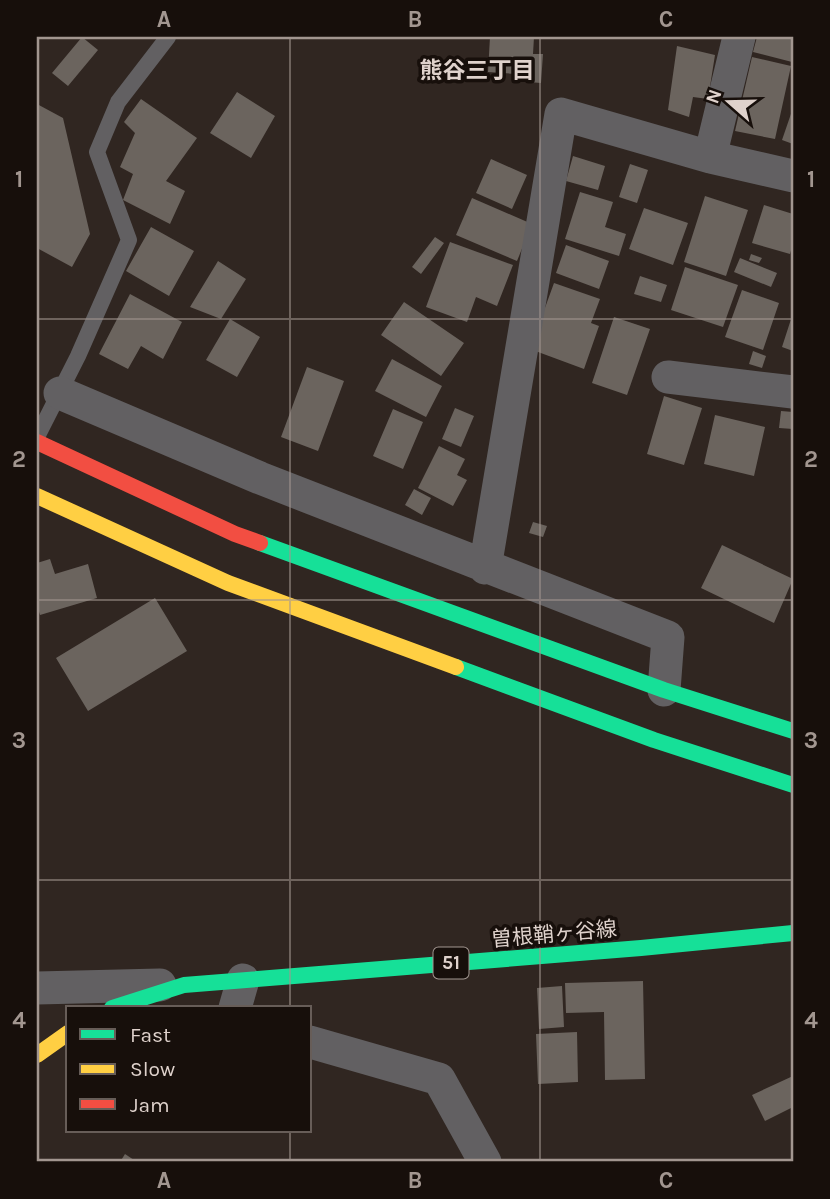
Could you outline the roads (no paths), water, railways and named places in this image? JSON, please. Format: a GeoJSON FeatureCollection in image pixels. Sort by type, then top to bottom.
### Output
{"type":"FeatureCollection","features":[{"type":"Feature","properties":{"kind":"street"},"geometry":{"type":"LineString","coordinates":[[710,157],[739,37]]}},
{"type":"Feature","properties":{"kind":"street"},"geometry":{"type":"LineString","coordinates":[[485,568],[561,114],[710,157],[793,176]]}},
{"type":"Feature","properties":{"kind":"street"},"geometry":{"type":"LineString","coordinates":[[668,377],[793,392]]}},
{"type":"Feature","properties":{"kind":"street"},"geometry":{"type":"LineString","coordinates":[[60,393],[260,478],[485,568],[668,637],[664,690]]}},
{"type":"Feature","properties":{"kind":"street"},"geometry":{"type":"LineString","coordinates":[[37,442],[235,534],[664,690],[793,731]]}},
{"type":"Feature","properties":{"kind":"street"},"geometry":{"type":"LineString","coordinates":[[37,496],[228,583],[654,740],[793,785]]}},
{"type":"Feature","properties":{"kind":"street","name":"曽根鞘ヶ谷線"},"geometry":{"type":"LineString","coordinates":[[118,1006],[184,985],[239,994],[793,933]]}},
{"type":"Feature","properties":{"kind":"street"},"geometry":{"type":"LineString","coordinates":[[37,988],[184,985]]}},
{"type":"Feature","properties":{"kind":"street"},"geometry":{"type":"LineString","coordinates":[[37,1055],[66,1034]]}},
{"type":"Feature","properties":{"kind":"street"},"geometry":{"type":"LineString","coordinates":[[312,1043],[439,1079],[485,1162]]}},
{"type":"Feature","properties":{"kind":"lane"},"geometry":{"type":"LineString","coordinates":[[37,437],[130,240],[97,152],[118,102],[168,37]]}},
{"type":"Feature","properties":{"kind":"district","name":"熊谷三丁目"},"geometry":{"type":"Point","coordinates":[477,70]}}]}
